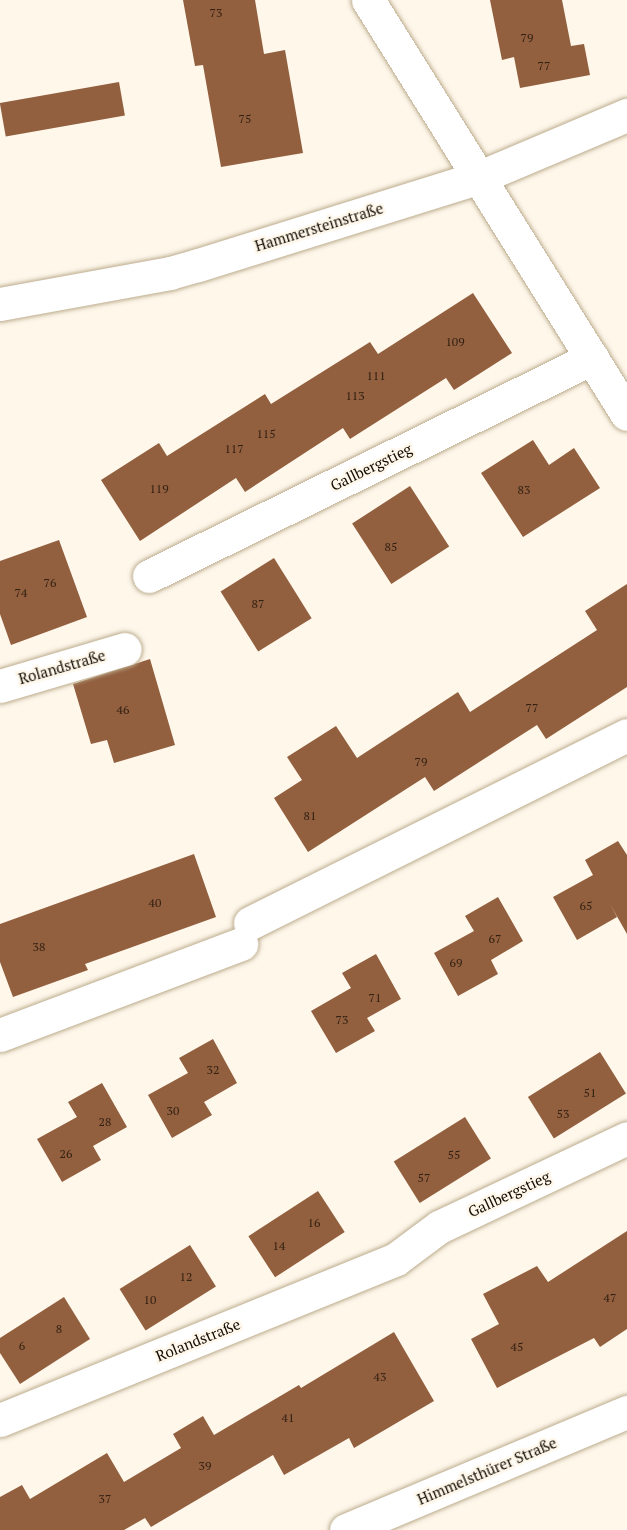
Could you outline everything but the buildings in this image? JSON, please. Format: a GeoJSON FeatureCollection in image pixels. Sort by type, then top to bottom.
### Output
{"type":"FeatureCollection","features":[{"type":"Feature","properties":{"kind":"street"},"geometry":{"type":"LineString","coordinates":[[368,0],[626,409]]}},
{"type":"Feature","properties":{"kind":"street","name":"Hammersteinstraße"},"geometry":{"type":"LineString","coordinates":[[0,304],[170,273],[480,177],[627,115]]}},
{"type":"Feature","properties":{"kind":"street","name":"Gallbergstieg"},"geometry":{"type":"LineString","coordinates":[[149,576],[592,358]]}},
{"type":"Feature","properties":{"kind":"street","name":"Rolandstraße"},"geometry":{"type":"LineString","coordinates":[[0,686],[124,649]]}},
{"type":"Feature","properties":{"kind":"street"},"geometry":{"type":"LineString","coordinates":[[0,1035],[246,934],[627,735]]}},
{"type":"Feature","properties":{"kind":"street","name":"Gallbergstieg"},"geometry":{"type":"LineString","coordinates":[[396,1259],[439,1227],[627,1138]]}},
{"type":"Feature","properties":{"kind":"street","name":"Rolandstraße"},"geometry":{"type":"LineString","coordinates":[[0,1420],[396,1259]]}},
{"type":"Feature","properties":{"kind":"street","name":"Himmelsthürer Straße"},"geometry":{"type":"LineString","coordinates":[[346,1530],[627,1412]]}}]}
